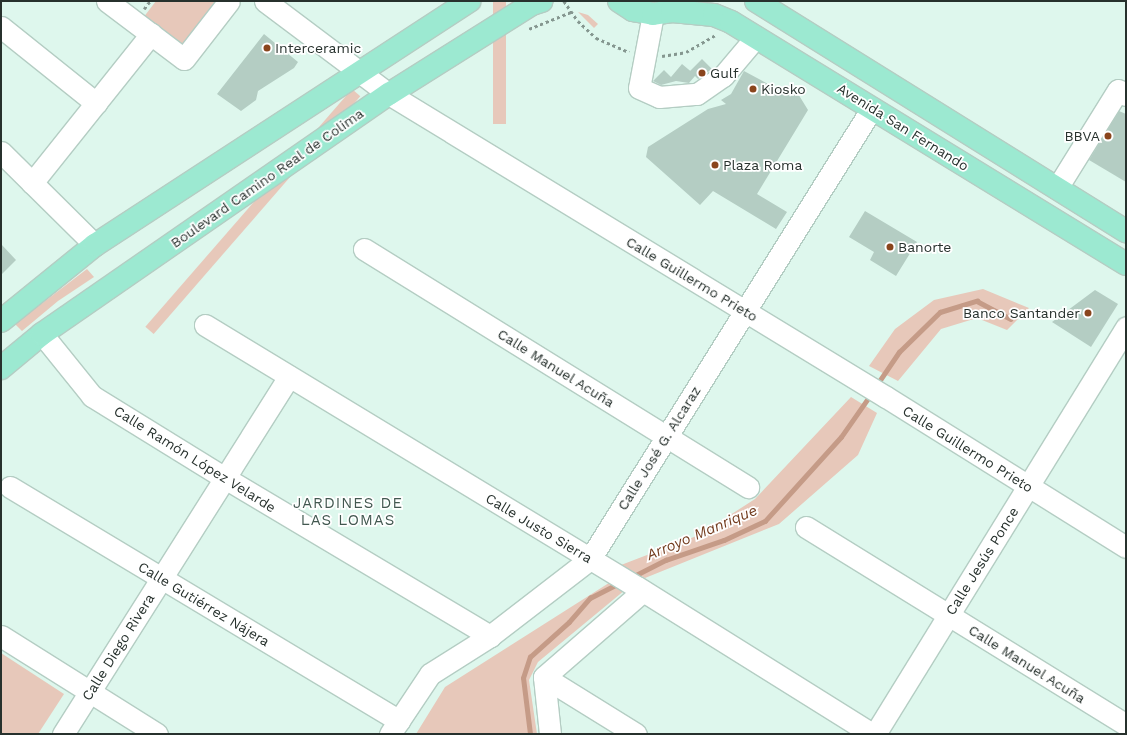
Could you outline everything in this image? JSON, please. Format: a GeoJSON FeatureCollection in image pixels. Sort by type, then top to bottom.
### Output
{"type":"FeatureCollection","features":[{"type":"Feature","properties":{"kind":"main road"},"geometry":{"type":"LineString","coordinates":[[1,320],[95,245],[470,1]]}},
{"type":"Feature","properties":{"kind":"main road","name":"Boulevard Camino Real de Colima"},"geometry":{"type":"LineString","coordinates":[[6,357],[42,334],[389,94],[532,4],[542,1]]}},
{"type":"Feature","properties":{"kind":"main road","name":"Avenida San Fernando"},"geometry":{"type":"LineString","coordinates":[[619,1],[633,10],[714,15],[756,37],[1126,264]]}},
{"type":"Feature","properties":{"kind":"main road"},"geometry":{"type":"LineString","coordinates":[[662,12],[691,1]]}},
{"type":"Feature","properties":{"kind":"main road","name":"Avenida San Fernando"},"geometry":{"type":"LineString","coordinates":[[756,1],[1126,231]]}},
{"type":"Feature","properties":{"kind":"main road"},"geometry":{"type":"LineString","coordinates":[[961,163],[975,137]]}},
{"type":"Feature","properties":{"kind":"street"},"geometry":{"type":"LineString","coordinates":[[107,1],[184,59],[229,1]]}},
{"type":"Feature","properties":{"kind":"street","name":"Calle Guillermo Prieto"},"geometry":{"type":"LineString","coordinates":[[278,5],[389,94],[886,397],[1126,548]]}},
{"type":"Feature","properties":{"kind":"street"},"geometry":{"type":"LineString","coordinates":[[662,12],[639,88],[659,97],[697,94],[723,76],[756,37]]}},
{"type":"Feature","properties":{"kind":"street"},"geometry":{"type":"LineString","coordinates":[[1,27],[96,103]]}},
{"type":"Feature","properties":{"kind":"street"},"geometry":{"type":"LineString","coordinates":[[32,183],[151,34]]}},
{"type":"Feature","properties":{"kind":"street"},"geometry":{"type":"LineString","coordinates":[[1057,188],[1118,90],[1126,95]]}},
{"type":"Feature","properties":{"kind":"street","name":"Calle José G. Alcaraz"},"geometry":{"type":"LineString","coordinates":[[394,727],[430,674],[490,636],[597,563],[665,436],[746,312],[872,108]]}},
{"type":"Feature","properties":{"kind":"street"},"geometry":{"type":"LineString","coordinates":[[1,152],[95,245]]}},
{"type":"Feature","properties":{"kind":"street","name":"Calle Manuel Acuña"},"geometry":{"type":"LineString","coordinates":[[364,249],[748,487]]}},
{"type":"Feature","properties":{"kind":"street","name":"Calle Justo Sierra"},"geometry":{"type":"LineString","coordinates":[[205,326],[597,563],[872,734]]}},
{"type":"Feature","properties":{"kind":"street","name":"Calle Jesús Ponce"},"geometry":{"type":"LineString","coordinates":[[875,734],[1126,327]]}},
{"type":"Feature","properties":{"kind":"street","name":"Calle Ramón López Velarde"},"geometry":{"type":"LineString","coordinates":[[42,334],[92,396],[224,478],[490,636]]}},
{"type":"Feature","properties":{"kind":"street","name":"Calle Diego Rivera"},"geometry":{"type":"LineString","coordinates":[[63,734],[289,377]]}},
{"type":"Feature","properties":{"kind":"street","name":"Calle Gutiérrez Nájera"},"geometry":{"type":"LineString","coordinates":[[10,487],[162,578],[394,727]]}},
{"type":"Feature","properties":{"kind":"street","name":"Calle Manuel Acuña"},"geometry":{"type":"LineString","coordinates":[[806,527],[1126,726]]}},
{"type":"Feature","properties":{"kind":"street"},"geometry":{"type":"LineString","coordinates":[[544,677],[640,590]]}},
{"type":"Feature","properties":{"kind":"street"},"geometry":{"type":"LineString","coordinates":[[1,636],[157,734]]}},
{"type":"Feature","properties":{"kind":"street"},"geometry":{"type":"LineString","coordinates":[[544,677],[550,734]]}},
{"type":"Feature","properties":{"kind":"street"},"geometry":{"type":"LineString","coordinates":[[544,677],[636,734]]}},
{"type":"Feature","properties":{"kind":"shaded area"},"geometry":{"type":"Polygon","coordinates":[[[156,1],[222,1],[184,49],[143,18],[156,1]]]}},
{"type":"Feature","properties":{"kind":"shaded area"},"geometry":{"type":"Polygon","coordinates":[[[493,1],[506,1],[506,124],[493,124],[493,1]]]}},
{"type":"Feature","properties":{"kind":"shaded area"},"geometry":{"type":"Polygon","coordinates":[[[578,12],[588,15],[598,24],[594,28],[578,12]]]}},
{"type":"Feature","properties":{"kind":"shaded area"},"geometry":{"type":"Polygon","coordinates":[[[352,89],[360,96],[154,334],[145,327],[352,89]]]}},
{"type":"Feature","properties":{"kind":"shaded area"},"geometry":{"type":"Polygon","coordinates":[[[87,269],[94,277],[58,301],[22,331],[15,324],[87,269]]]}},
{"type":"Feature","properties":{"kind":"shaded area"},"geometry":{"type":"Polygon","coordinates":[[[983,289],[1029,308],[1007,330],[977,318],[941,329],[898,381],[869,366],[895,329],[934,300],[983,289]]]}},
{"type":"Feature","properties":{"kind":"shaded area"},"geometry":{"type":"Polygon","coordinates":[[[851,397],[877,413],[858,455],[779,524],[645,578],[621,565],[699,535],[755,499],[851,397]]]}},
{"type":"Feature","properties":{"kind":"shaded area"},"geometry":{"type":"Polygon","coordinates":[[[612,581],[625,590],[538,662],[529,680],[537,734],[416,734],[445,687],[612,581]]]}},
{"type":"Feature","properties":{"kind":"shaded area"},"geometry":{"type":"Polygon","coordinates":[[[1,653],[64,694],[38,734],[1,734],[1,653]]]}},
{"type":"Feature","properties":{"kind":"building","name":"Interceramic"},"geometry":{"type":"Polygon","coordinates":[[[264,34],[298,62],[294,68],[258,91],[256,100],[241,111],[217,94],[264,34]]]}},
{"type":"Feature","properties":{"kind":"building"},"geometry":{"type":"Polygon","coordinates":[[[702,59],[712,69],[698,79],[695,76],[689,83],[676,81],[661,85],[653,81],[664,70],[671,77],[682,64],[690,71],[702,59]]]}},
{"type":"Feature","properties":{"kind":"building","name":"Plaza Roma"},"geometry":{"type":"Polygon","coordinates":[[[744,71],[770,85],[776,93],[792,84],[808,110],[757,194],[787,212],[776,229],[713,191],[700,205],[646,157],[648,147],[708,109],[726,104],[721,100],[731,94],[744,71]]]}},
{"type":"Feature","properties":{"kind":"building","name":"BBVA"},"geometry":{"type":"Polygon","coordinates":[[[1119,111],[1126,114],[1126,182],[1089,160],[1119,111]]]}},
{"type":"Feature","properties":{"kind":"building","name":"Banorte"},"geometry":{"type":"Polygon","coordinates":[[[865,211],[917,242],[896,276],[870,260],[874,252],[849,237],[865,211]]]}},
{"type":"Feature","properties":{"kind":"building"},"geometry":{"type":"Polygon","coordinates":[[[1,244],[16,260],[1,275],[1,244]]]}},
{"type":"Feature","properties":{"kind":"building","name":"Banco Santander"},"geometry":{"type":"Polygon","coordinates":[[[1095,290],[1118,304],[1091,347],[1052,322],[1095,290]]]}},
{"type":"Feature","properties":{"kind":"waterway","name":"Arroyo Manrique"},"geometry":{"type":"LineString","coordinates":[[876,386],[899,352],[940,312],[977,301],[1011,319]]}},
{"type":"Feature","properties":{"kind":"waterway","name":"Arroyo Manrique"},"geometry":{"type":"LineString","coordinates":[[632,577],[666,560],[724,540],[765,521],[841,437],[871,394]]}},
{"type":"Feature","properties":{"kind":"waterway","name":"Arroyo Manrique"},"geometry":{"type":"LineString","coordinates":[[530,734],[523,678],[530,657],[569,622],[590,598],[620,583]]}},
{"type":"Feature","properties":{"kind":"place","name":"Interceramic"},"geometry":{"type":"Point","coordinates":[267,48]}},
{"type":"Feature","properties":{"kind":"place","name":"Gulf"},"geometry":{"type":"Point","coordinates":[702,73]}},
{"type":"Feature","properties":{"kind":"place","name":"Kiosko"},"geometry":{"type":"Point","coordinates":[753,89]}},
{"type":"Feature","properties":{"kind":"place","name":"BBVA"},"geometry":{"type":"Point","coordinates":[1108,136]}},
{"type":"Feature","properties":{"kind":"place","name":"Plaza Roma"},"geometry":{"type":"Point","coordinates":[715,165]}},
{"type":"Feature","properties":{"kind":"place","name":"Banorte"},"geometry":{"type":"Point","coordinates":[890,247]}},
{"type":"Feature","properties":{"kind":"place","name":"Banco Santander"},"geometry":{"type":"Point","coordinates":[1088,313]}},
{"type":"Feature","properties":{"kind":"district","name":"JARDINES DE LAS LOMAS"},"geometry":{"type":"Point","coordinates":[348,512]}}]}
